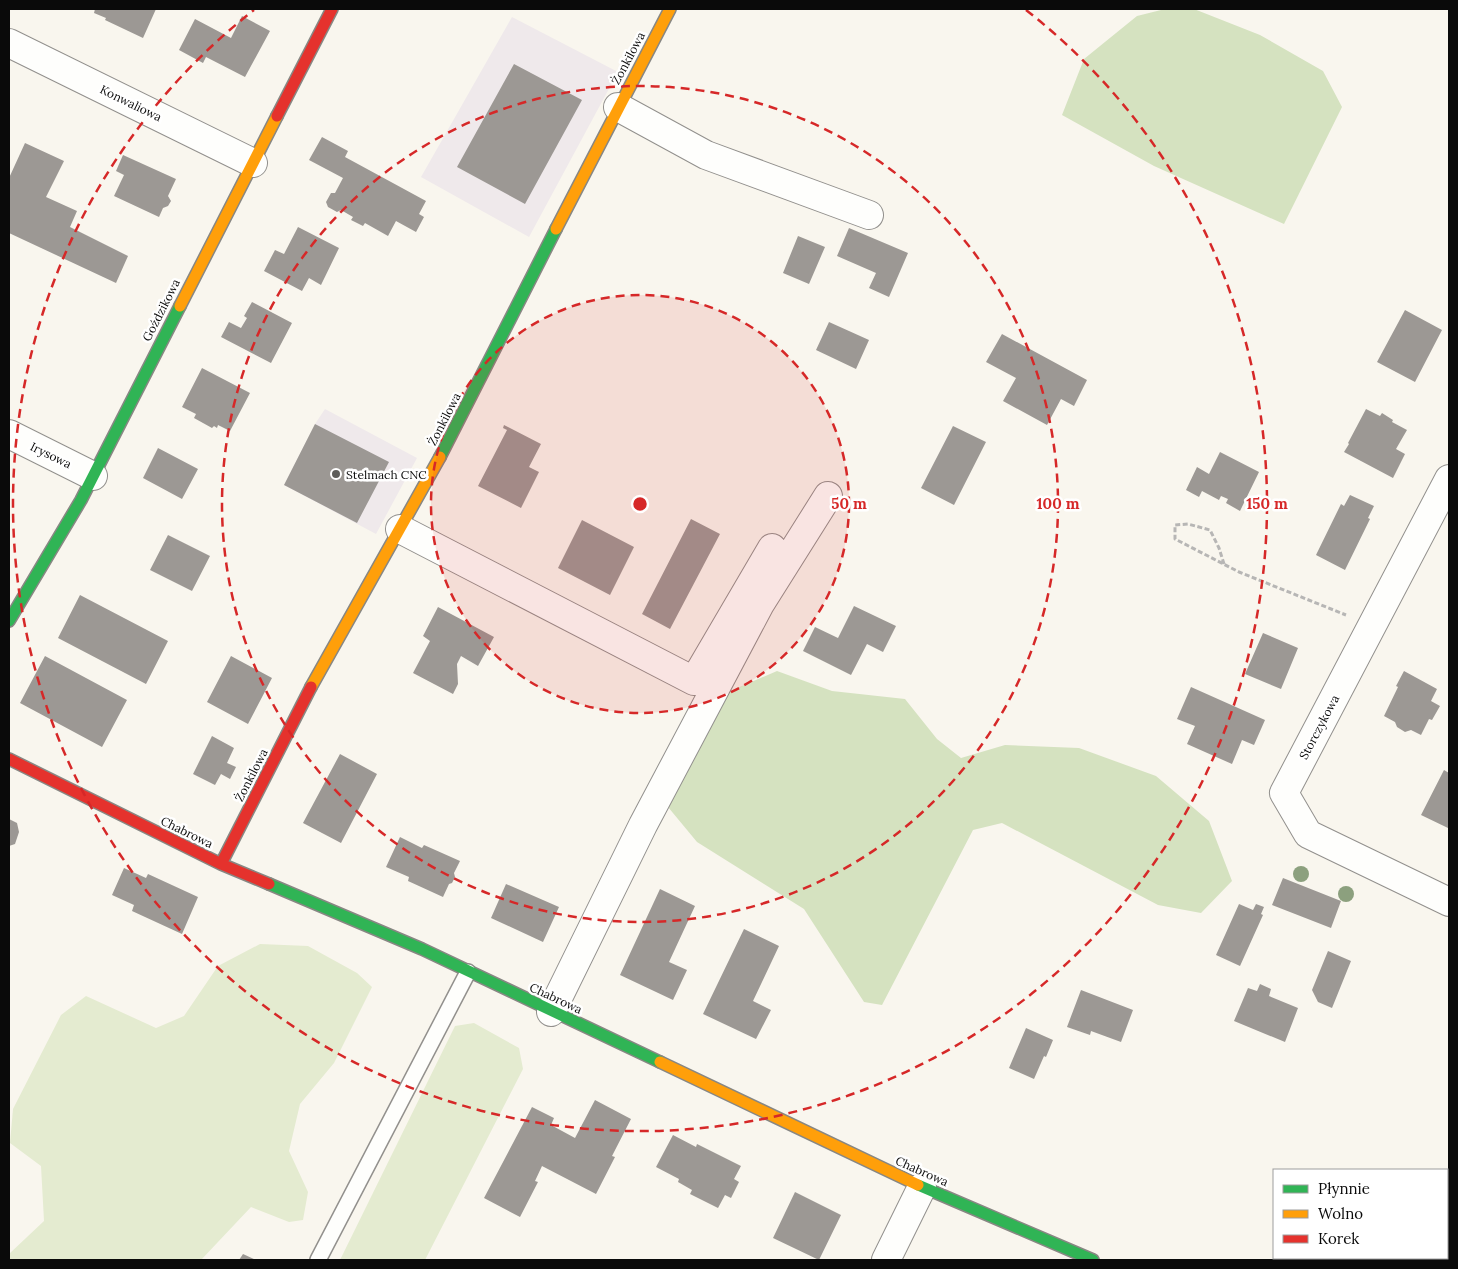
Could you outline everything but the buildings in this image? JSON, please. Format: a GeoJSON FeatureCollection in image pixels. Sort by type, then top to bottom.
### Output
{"type":"FeatureCollection","features":[{"type":"Feature","properties":{"kind":"street","name":"Goździkowa"},"geometry":{"type":"LineString","coordinates":[[9,621],[81,500],[332,9]]}},
{"type":"Feature","properties":{"kind":"street","name":"Żonkilowa"},"geometry":{"type":"LineString","coordinates":[[221,864],[324,661],[438,462],[618,107],[670,9]]}},
{"type":"Feature","properties":{"kind":"street","name":"Konwaliowa"},"geometry":{"type":"LineString","coordinates":[[9,43],[253,162]]}},
{"type":"Feature","properties":{"kind":"street"},"geometry":{"type":"LineString","coordinates":[[618,107],[706,155],[869,215]]}},
{"type":"Feature","properties":{"kind":"street","name":"Irysowa"},"geometry":{"type":"LineString","coordinates":[[9,434],[93,476]]}},
{"type":"Feature","properties":{"kind":"street","name":"Storczykowa"},"geometry":{"type":"LineString","coordinates":[[1449,479],[1284,793],[1308,834],[1449,902]]}},
{"type":"Feature","properties":{"kind":"street"},"geometry":{"type":"LineString","coordinates":[[552,1012],[643,825],[760,604],[828,496]]}},
{"type":"Feature","properties":{"kind":"street"},"geometry":{"type":"LineString","coordinates":[[400,529],[694,681],[772,548]]}},
{"type":"Feature","properties":{"kind":"street","name":"Chabrowa"},"geometry":{"type":"LineString","coordinates":[[9,759],[221,864],[422,949],[922,1187],[1093,1260]]}},
{"type":"Feature","properties":{"kind":"street"},"geometry":{"type":"LineString","coordinates":[[886,1260],[922,1187]]}},
{"type":"Feature","properties":{"kind":"lane"},"geometry":{"type":"LineString","coordinates":[[318,1260],[468,972]]}},
{"type":"Feature","properties":{"kind":"path"},"geometry":{"type":"LineString","coordinates":[[1224,564],[1210,530],[1188,524],[1174,525],[1176,539],[1224,564],[1372,626]]}},
{"type":"Feature","properties":{"kind":"shaded area"},"geometry":{"type":"Polygon","coordinates":[[[512,17],[618,72],[529,237],[421,177],[512,17]]]}},
{"type":"Feature","properties":{"kind":"shaded area","name":"Stelmach CNC"},"geometry":{"type":"Polygon","coordinates":[[[325,409],[417,458],[376,534],[284,485],[315,424],[325,409]]]}},
{"type":"Feature","properties":{"kind":"green space"},"geometry":{"type":"Polygon","coordinates":[[[1165,9],[1194,9],[1260,35],[1323,71],[1342,107],[1284,224],[1154,166],[1062,115],[1084,59],[1137,16],[1165,9]]]}},
{"type":"Feature","properties":{"kind":"green space"},"geometry":{"type":"Polygon","coordinates":[[[777,671],[832,691],[905,699],[937,739],[961,758],[1005,745],[1079,748],[1156,776],[1209,821],[1232,881],[1201,913],[1158,905],[1002,823],[973,830],[882,1005],[864,1002],[804,909],[697,842],[668,807],[726,693],[777,671]]]}},
{"type":"Feature","properties":{"kind":"green space"},"geometry":{"type":"Polygon","coordinates":[[[260,944],[308,946],[357,973],[372,987],[334,1063],[300,1104],[289,1151],[308,1192],[303,1220],[289,1222],[251,1207],[201,1260],[9,1260],[9,1254],[44,1221],[41,1166],[10,1143],[13,1109],[61,1015],[86,996],[156,1028],[184,1016],[218,966],[260,944]]]}},
{"type":"Feature","properties":{"kind":"green space"},"geometry":{"type":"Polygon","coordinates":[[[474,1023],[519,1048],[523,1069],[425,1260],[340,1260],[455,1026],[474,1023]]]}},
{"type":"Feature","properties":{"kind":"traffic: fast"},"geometry":{"type":"LineString","coordinates":[[440,457],[556,229]]}},
{"type":"Feature","properties":{"kind":"traffic: fast"},"geometry":{"type":"LineString","coordinates":[[9,621],[81,500],[180,306]]}},
{"type":"Feature","properties":{"kind":"traffic: fast"},"geometry":{"type":"LineString","coordinates":[[269,884],[422,949],[660,1062]]}},
{"type":"Feature","properties":{"kind":"traffic: fast"},"geometry":{"type":"LineString","coordinates":[[918,1185],[1093,1260]]}},
{"type":"Feature","properties":{"kind":"traffic: slow"},"geometry":{"type":"LineString","coordinates":[[556,229],[670,9]]}},
{"type":"Feature","properties":{"kind":"traffic: slow"},"geometry":{"type":"LineString","coordinates":[[180,306],[277,116]]}},
{"type":"Feature","properties":{"kind":"traffic: slow"},"geometry":{"type":"LineString","coordinates":[[311,687],[440,457]]}},
{"type":"Feature","properties":{"kind":"traffic: slow"},"geometry":{"type":"LineString","coordinates":[[660,1062],[918,1185]]}},
{"type":"Feature","properties":{"kind":"traffic: jam"},"geometry":{"type":"LineString","coordinates":[[277,116],[332,9]]}},
{"type":"Feature","properties":{"kind":"traffic: jam"},"geometry":{"type":"LineString","coordinates":[[221,864],[311,687]]}},
{"type":"Feature","properties":{"kind":"traffic: jam"},"geometry":{"type":"LineString","coordinates":[[9,759],[221,864],[269,884]]}},
{"type":"Feature","properties":{"kind":"place","name":"Stelmach CNC"},"geometry":{"type":"Point","coordinates":[336,474]}}]}
